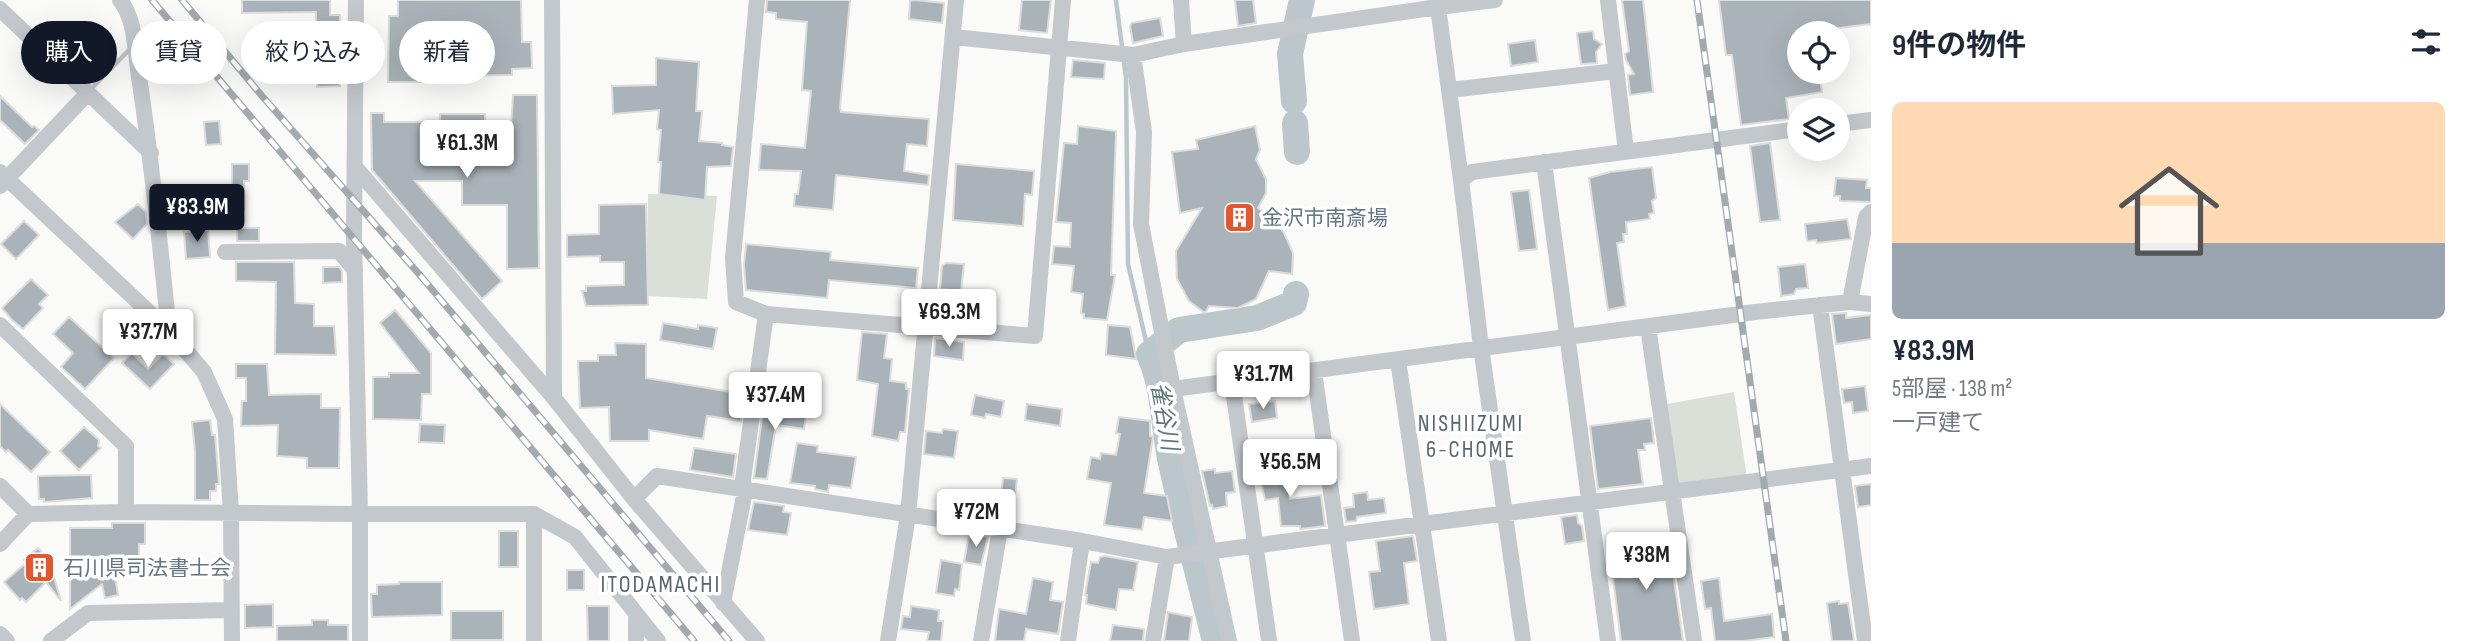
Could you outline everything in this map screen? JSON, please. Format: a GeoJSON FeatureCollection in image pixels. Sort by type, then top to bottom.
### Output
{"type":"FeatureCollection","features":[{"type":"Feature","properties":{"kind":"street"},"geometry":{"type":"LineString","coordinates":[[6,0],[0,8],[150,153]]}},
{"type":"Feature","properties":{"kind":"street"},"geometry":{"type":"LineString","coordinates":[[120,0],[127,8],[132,33],[150,153],[169,331]]}},
{"type":"Feature","properties":{"kind":"street"},"geometry":{"type":"LineString","coordinates":[[356,0],[355,270],[360,641]]}},
{"type":"Feature","properties":{"kind":"street"},"geometry":{"type":"LineString","coordinates":[[552,0],[554,398]]}},
{"type":"Feature","properties":{"kind":"street"},"geometry":{"type":"LineString","coordinates":[[757,0],[733,258],[736,302],[766,314],[1035,336],[1063,0]]}},
{"type":"Feature","properties":{"kind":"street"},"geometry":{"type":"LineString","coordinates":[[888,641],[908,515],[956,0]]}},
{"type":"Feature","properties":{"kind":"street"},"geometry":{"type":"LineString","coordinates":[[1181,0],[1184,44]]}},
{"type":"Feature","properties":{"kind":"street"},"geometry":{"type":"LineString","coordinates":[[953,37],[1129,55],[1438,4],[1495,0]]}},
{"type":"Feature","properties":{"kind":"street"},"geometry":{"type":"LineString","coordinates":[[1608,0],[1626,151]]}},
{"type":"Feature","properties":{"kind":"street"},"geometry":{"type":"LineString","coordinates":[[1438,4],[1481,347],[1523,641]]}},
{"type":"Feature","properties":{"kind":"street"},"geometry":{"type":"LineString","coordinates":[[1129,55],[1144,132],[1142,224],[1207,553],[1229,641]]}},
{"type":"Feature","properties":{"kind":"street"},"geometry":{"type":"LineString","coordinates":[[1450,90],[1616,71]]}},
{"type":"Feature","properties":{"kind":"street"},"geometry":{"type":"LineString","coordinates":[[87,94],[2,179],[169,331],[204,372],[225,419],[231,513],[232,641]]}},
{"type":"Feature","properties":{"kind":"street"},"geometry":{"type":"LineString","coordinates":[[1850,123],[1871,120]]}},
{"type":"Feature","properties":{"kind":"street"},"geometry":{"type":"LineString","coordinates":[[1461,180],[1472,172],[1787,131]]}},
{"type":"Feature","properties":{"kind":"street"},"geometry":{"type":"LineString","coordinates":[[1544,162],[1608,641]]}},
{"type":"Feature","properties":{"kind":"street"},"geometry":{"type":"LineString","coordinates":[[355,166],[554,398],[634,499],[757,641]]}},
{"type":"Feature","properties":{"kind":"street"},"geometry":{"type":"LineString","coordinates":[[1850,302],[1866,217],[1871,212]]}},
{"type":"Feature","properties":{"kind":"street"},"geometry":{"type":"LineString","coordinates":[[225,252],[339,251],[355,270]]}},
{"type":"Feature","properties":{"kind":"street"},"geometry":{"type":"LineString","coordinates":[[1173,389],[1819,305],[1850,302],[1871,304]]}},
{"type":"Feature","properties":{"kind":"street"},"geometry":{"type":"LineString","coordinates":[[1819,305],[1865,641]]}},
{"type":"Feature","properties":{"kind":"street"},"geometry":{"type":"LineString","coordinates":[[723,603],[745,491],[743,480],[766,314]]}},
{"type":"Feature","properties":{"kind":"street"},"geometry":{"type":"LineString","coordinates":[[0,325],[126,446],[126,512]]}},
{"type":"Feature","properties":{"kind":"street"},"geometry":{"type":"LineString","coordinates":[[1648,327],[1693,641]]}},
{"type":"Feature","properties":{"kind":"street"},"geometry":{"type":"LineString","coordinates":[[1398,360],[1439,641]]}},
{"type":"Feature","properties":{"kind":"street"},"geometry":{"type":"LineString","coordinates":[[1314,371],[1352,641]]}},
{"type":"Feature","properties":{"kind":"street"},"geometry":{"type":"LineString","coordinates":[[1232,382],[1269,641]]}},
{"type":"Feature","properties":{"kind":"street"},"geometry":{"type":"LineString","coordinates":[[634,499],[657,477],[1174,556],[1871,466]]}},
{"type":"Feature","properties":{"kind":"street"},"geometry":{"type":"LineString","coordinates":[[0,486],[28,514]]}},
{"type":"Feature","properties":{"kind":"street"},"geometry":{"type":"LineString","coordinates":[[0,544],[28,514],[534,514],[575,537],[658,641]]}},
{"type":"Feature","properties":{"kind":"street"},"geometry":{"type":"LineString","coordinates":[[534,514],[534,641]]}},
{"type":"Feature","properties":{"kind":"street"},"geometry":{"type":"LineString","coordinates":[[981,641],[1000,529]]}},
{"type":"Feature","properties":{"kind":"street"},"geometry":{"type":"LineString","coordinates":[[1068,641],[1082,541]]}},
{"type":"Feature","properties":{"kind":"street"},"geometry":{"type":"LineString","coordinates":[[1153,641],[1174,556]]}},
{"type":"Feature","properties":{"kind":"street"},"geometry":{"type":"LineString","coordinates":[[51,641],[88,613],[232,610]]}},
{"type":"Feature","properties":{"kind":"street"},"geometry":{"type":"LineString","coordinates":[[636,615],[636,641]]}},
{"type":"Feature","properties":{"kind":"street"},"geometry":{"type":"LineString","coordinates":[[0,634],[7,641]]}},
{"type":"Feature","properties":{"kind":"shaded area"},"geometry":{"type":"Polygon","coordinates":[[[648,194],[717,196],[707,299],[647,296],[648,194]]]}},
{"type":"Feature","properties":{"kind":"shaded area"},"geometry":{"type":"Polygon","coordinates":[[[1734,392],[1747,478],[1673,490],[1661,405],[1734,392]]]}},
{"type":"Feature","properties":{"kind":"building"},"geometry":{"type":"Polygon","coordinates":[[[242,0],[330,0],[330,15],[340,15],[340,21],[316,21],[316,12],[242,13],[242,0]]]}},
{"type":"Feature","properties":{"kind":"building"},"geometry":{"type":"Polygon","coordinates":[[[398,0],[521,0],[522,42],[531,42],[532,68],[512,69],[512,75],[495,75],[495,21],[399,21],[399,82],[388,82],[389,16],[398,16],[398,0]]]}},
{"type":"Feature","properties":{"kind":"building"},"geometry":{"type":"Polygon","coordinates":[[[767,0],[850,0],[841,112],[929,119],[927,146],[907,144],[904,171],[929,175],[928,185],[836,175],[833,210],[794,206],[801,171],[759,170],[761,144],[805,148],[811,91],[802,90],[807,22],[776,19],[776,13],[766,12],[767,0]]]}},
{"type":"Feature","properties":{"kind":"building"},"geometry":{"type":"Polygon","coordinates":[[[1022,0],[1051,0],[1047,33],[1019,30],[1022,0]]]}},
{"type":"Feature","properties":{"kind":"building"},"geometry":{"type":"Polygon","coordinates":[[[1235,0],[1253,0],[1256,23],[1238,26],[1235,0]]]}},
{"type":"Feature","properties":{"kind":"building"},"geometry":{"type":"Polygon","coordinates":[[[1622,0],[1643,0],[1653,92],[1630,95],[1628,75],[1634,74],[1625,54],[1629,51],[1622,0]]]}},
{"type":"Feature","properties":{"kind":"building"},"geometry":{"type":"Polygon","coordinates":[[[1719,0],[1871,0],[1871,24],[1850,27],[1850,21],[1787,21],[1787,84],[1821,84],[1822,92],[1786,98],[1787,119],[1741,125],[1732,55],[1726,55],[1719,0]]]}},
{"type":"Feature","properties":{"kind":"building"},"geometry":{"type":"Polygon","coordinates":[[[910,1],[944,3],[942,23],[909,19],[910,1]]]}},
{"type":"Feature","properties":{"kind":"building"},"geometry":{"type":"Polygon","coordinates":[[[1160,18],[1163,36],[1133,43],[1130,26],[1132,23],[1160,18]]]}},
{"type":"Feature","properties":{"kind":"building"},"geometry":{"type":"Polygon","coordinates":[[[1593,31],[1594,39],[1602,44],[1596,52],[1597,63],[1581,64],[1577,33],[1593,31]]]}},
{"type":"Feature","properties":{"kind":"building"},"geometry":{"type":"Polygon","coordinates":[[[1535,40],[1538,62],[1511,66],[1508,44],[1535,40]]]}},
{"type":"Feature","properties":{"kind":"building"},"geometry":{"type":"Polygon","coordinates":[[[656,58],[699,62],[696,111],[702,111],[699,141],[733,147],[731,166],[707,167],[705,200],[659,194],[659,110],[613,114],[612,86],[656,85],[656,58]]]}},
{"type":"Feature","properties":{"kind":"building"},"geometry":{"type":"Polygon","coordinates":[[[1073,60],[1105,63],[1104,79],[1071,77],[1073,60]]]}},
{"type":"Feature","properties":{"kind":"building"},"geometry":{"type":"Polygon","coordinates":[[[317,84],[340,84],[340,86],[317,87],[317,84]]]}},
{"type":"Feature","properties":{"kind":"building"},"geometry":{"type":"Polygon","coordinates":[[[513,95],[537,95],[539,268],[507,269],[507,205],[462,205],[462,181],[415,181],[502,281],[482,299],[372,170],[371,113],[384,113],[384,122],[440,122],[440,114],[485,114],[485,129],[511,128],[513,95]]]}},
{"type":"Feature","properties":{"kind":"building"},"geometry":{"type":"Polygon","coordinates":[[[0,96],[32,127],[39,130],[25,144],[0,120],[0,96]]]}},
{"type":"Feature","properties":{"kind":"building"},"geometry":{"type":"Polygon","coordinates":[[[219,121],[221,144],[206,145],[204,122],[219,121]]]}},
{"type":"Feature","properties":{"kind":"building"},"geometry":{"type":"Polygon","coordinates":[[[1078,126],[1116,131],[1111,275],[1115,275],[1107,320],[1084,318],[1081,313],[1083,294],[1071,292],[1074,266],[1052,264],[1054,246],[1070,247],[1071,223],[1056,222],[1064,143],[1077,144],[1078,126]]]}},
{"type":"Feature","properties":{"kind":"building","name":"金沢市南斎場"},"geometry":{"type":"Polygon","coordinates":[[[1255,126],[1260,150],[1256,159],[1266,179],[1266,193],[1258,208],[1274,220],[1284,233],[1293,253],[1292,274],[1269,271],[1256,299],[1238,308],[1209,306],[1205,313],[1189,301],[1177,279],[1176,251],[1202,208],[1180,213],[1172,152],[1198,149],[1196,140],[1255,126]]]}},
{"type":"Feature","properties":{"kind":"building"},"geometry":{"type":"Polygon","coordinates":[[[1770,143],[1780,220],[1760,222],[1750,146],[1770,143]]]}},
{"type":"Feature","properties":{"kind":"building"},"geometry":{"type":"Polygon","coordinates":[[[232,164],[249,164],[249,181],[244,181],[244,210],[220,210],[220,198],[232,198],[232,164]]]}},
{"type":"Feature","properties":{"kind":"building"},"geometry":{"type":"Polygon","coordinates":[[[956,164],[1034,171],[1032,195],[1025,194],[1023,226],[953,220],[956,164]]]}},
{"type":"Feature","properties":{"kind":"building"},"geometry":{"type":"Polygon","coordinates":[[[1652,167],[1656,198],[1652,201],[1654,213],[1649,214],[1650,219],[1626,222],[1627,234],[1623,234],[1624,242],[1617,243],[1626,306],[1608,310],[1589,178],[1610,172],[1652,167]]]}},
{"type":"Feature","properties":{"kind":"building"},"geometry":{"type":"Polygon","coordinates":[[[1836,178],[1867,180],[1866,188],[1871,188],[1871,202],[1840,201],[1840,196],[1834,196],[1836,178]]]}},
{"type":"Feature","properties":{"kind":"building"},"geometry":{"type":"Polygon","coordinates":[[[1529,190],[1537,249],[1519,251],[1511,192],[1529,190]]]}},
{"type":"Feature","properties":{"kind":"building"},"geometry":{"type":"Polygon","coordinates":[[[138,204],[146,212],[147,224],[133,239],[115,222],[138,204]]]}},
{"type":"Feature","properties":{"kind":"building"},"geometry":{"type":"Polygon","coordinates":[[[646,204],[648,305],[586,306],[582,291],[586,291],[586,286],[624,285],[624,262],[600,262],[600,256],[567,257],[567,235],[599,234],[599,205],[646,204]]]}},
{"type":"Feature","properties":{"kind":"building"},"geometry":{"type":"Polygon","coordinates":[[[1847,219],[1851,239],[1817,243],[1816,240],[1807,241],[1805,224],[1847,219]]]}},
{"type":"Feature","properties":{"kind":"building"},"geometry":{"type":"Polygon","coordinates":[[[24,221],[39,235],[16,259],[1,244],[24,221]]]}},
{"type":"Feature","properties":{"kind":"building"},"geometry":{"type":"Polygon","coordinates":[[[237,228],[259,228],[259,241],[237,241],[237,228]]]}},
{"type":"Feature","properties":{"kind":"building"},"geometry":{"type":"Polygon","coordinates":[[[208,230],[210,257],[186,259],[184,232],[208,230]]]}},
{"type":"Feature","properties":{"kind":"building"},"geometry":{"type":"Polygon","coordinates":[[[746,244],[831,252],[830,260],[918,268],[916,288],[829,280],[827,298],[746,290],[746,244]]]}},
{"type":"Feature","properties":{"kind":"building"},"geometry":{"type":"Polygon","coordinates":[[[236,262],[294,262],[295,303],[314,304],[314,326],[334,326],[336,355],[275,354],[276,282],[236,281],[236,262]]]}},
{"type":"Feature","properties":{"kind":"building"},"geometry":{"type":"Polygon","coordinates":[[[946,263],[964,264],[961,291],[940,289],[942,266],[946,263]]]}},
{"type":"Feature","properties":{"kind":"building"},"geometry":{"type":"Polygon","coordinates":[[[1805,264],[1808,288],[1796,289],[1794,294],[1781,296],[1778,267],[1805,264]]]}},
{"type":"Feature","properties":{"kind":"building"},"geometry":{"type":"Polygon","coordinates":[[[323,267],[339,267],[342,271],[342,282],[323,283],[323,267]]]}},
{"type":"Feature","properties":{"kind":"building"},"geometry":{"type":"Polygon","coordinates":[[[31,279],[48,295],[39,304],[43,308],[23,329],[2,308],[31,279]]]}},
{"type":"Feature","properties":{"kind":"building"},"geometry":{"type":"Polygon","coordinates":[[[395,310],[431,353],[431,394],[422,394],[421,420],[373,419],[373,377],[389,377],[389,373],[419,373],[380,323],[395,310]]]}},
{"type":"Feature","properties":{"kind":"building"},"geometry":{"type":"Polygon","coordinates":[[[1846,313],[1846,318],[1871,315],[1871,339],[1836,344],[1832,314],[1846,313]]]}},
{"type":"Feature","properties":{"kind":"building"},"geometry":{"type":"Polygon","coordinates":[[[69,317],[114,358],[85,389],[61,367],[73,353],[53,334],[69,317]]]}},
{"type":"Feature","properties":{"kind":"building"},"geometry":{"type":"Polygon","coordinates":[[[663,323],[698,329],[698,325],[717,328],[713,349],[660,340],[663,323]]]}},
{"type":"Feature","properties":{"kind":"building"},"geometry":{"type":"Polygon","coordinates":[[[1108,325],[1130,327],[1136,359],[1106,355],[1108,325]]]}},
{"type":"Feature","properties":{"kind":"building"},"geometry":{"type":"Polygon","coordinates":[[[862,332],[887,334],[884,358],[892,359],[890,381],[906,383],[906,389],[909,389],[905,432],[900,432],[898,441],[872,436],[878,384],[857,380],[862,332]]]}},
{"type":"Feature","properties":{"kind":"building"},"geometry":{"type":"Polygon","coordinates":[[[935,338],[964,342],[963,360],[934,356],[935,338]]]}},
{"type":"Feature","properties":{"kind":"building"},"geometry":{"type":"Polygon","coordinates":[[[615,343],[646,344],[646,378],[732,392],[735,379],[746,380],[741,421],[707,416],[703,439],[649,430],[649,441],[610,441],[609,407],[580,408],[578,361],[598,361],[598,355],[616,355],[615,343]]]}},
{"type":"Feature","properties":{"kind":"building"},"geometry":{"type":"Polygon","coordinates":[[[132,353],[148,369],[163,354],[174,364],[150,389],[122,363],[132,353]]]}},
{"type":"Feature","properties":{"kind":"building"},"geometry":{"type":"Polygon","coordinates":[[[236,364],[267,364],[269,395],[321,394],[321,408],[340,408],[339,468],[307,468],[307,458],[277,456],[278,425],[241,426],[242,401],[246,401],[246,378],[236,378],[236,364]]]}},
{"type":"Feature","properties":{"kind":"building"},"geometry":{"type":"Polygon","coordinates":[[[1865,386],[1868,411],[1853,413],[1852,402],[1844,403],[1842,389],[1865,386]]]}},
{"type":"Feature","properties":{"kind":"building"},"geometry":{"type":"Polygon","coordinates":[[[975,395],[1004,401],[1001,417],[971,415],[975,395]]]}},
{"type":"Feature","properties":{"kind":"building"},"geometry":{"type":"Polygon","coordinates":[[[1275,401],[1277,418],[1252,422],[1249,404],[1275,401]]]}},
{"type":"Feature","properties":{"kind":"building"},"geometry":{"type":"Polygon","coordinates":[[[764,402],[807,408],[804,429],[776,425],[767,479],[754,478],[764,402]]]}},
{"type":"Feature","properties":{"kind":"building"},"geometry":{"type":"Polygon","coordinates":[[[0,404],[50,452],[31,472],[0,446],[0,404]]]}},
{"type":"Feature","properties":{"kind":"building"},"geometry":{"type":"Polygon","coordinates":[[[1027,404],[1062,409],[1060,426],[1025,420],[1027,404]]]}},
{"type":"Feature","properties":{"kind":"building"},"geometry":{"type":"Polygon","coordinates":[[[1119,417],[1150,421],[1150,436],[1153,437],[1144,493],[1167,496],[1172,521],[1144,517],[1142,530],[1104,525],[1111,483],[1087,479],[1091,457],[1100,459],[1101,453],[1116,455],[1120,434],[1116,433],[1119,417]]]}},
{"type":"Feature","properties":{"kind":"building"},"geometry":{"type":"Polygon","coordinates":[[[1651,418],[1654,443],[1644,444],[1645,450],[1638,450],[1643,484],[1598,489],[1590,426],[1651,418]]]}},
{"type":"Feature","properties":{"kind":"building"},"geometry":{"type":"Polygon","coordinates":[[[210,420],[212,435],[215,435],[219,484],[216,484],[216,491],[210,491],[210,500],[195,500],[192,422],[210,420]]]}},
{"type":"Feature","properties":{"kind":"building"},"geometry":{"type":"Polygon","coordinates":[[[420,424],[445,425],[444,443],[419,442],[420,424]]]}},
{"type":"Feature","properties":{"kind":"building"},"geometry":{"type":"Polygon","coordinates":[[[84,427],[99,440],[98,446],[101,448],[79,470],[60,451],[84,427]]]}},
{"type":"Feature","properties":{"kind":"building"},"geometry":{"type":"Polygon","coordinates":[[[943,429],[958,431],[954,458],[924,454],[926,431],[942,433],[943,429]]]}},
{"type":"Feature","properties":{"kind":"building"},"geometry":{"type":"Polygon","coordinates":[[[797,443],[818,446],[817,452],[856,457],[851,488],[829,485],[828,492],[815,489],[815,486],[790,483],[797,443]]]}},
{"type":"Feature","properties":{"kind":"building"},"geometry":{"type":"Polygon","coordinates":[[[694,448],[736,454],[733,477],[690,470],[694,448]]]}},
{"type":"Feature","properties":{"kind":"building"},"geometry":{"type":"Polygon","coordinates":[[[1285,460],[1290,499],[1321,495],[1325,526],[1300,529],[1300,526],[1281,526],[1278,498],[1265,500],[1258,467],[1285,460]]]}},
{"type":"Feature","properties":{"kind":"building"},"geometry":{"type":"Polygon","coordinates":[[[1215,469],[1215,473],[1232,471],[1235,492],[1226,493],[1227,506],[1213,509],[1202,471],[1215,469]]]}},
{"type":"Feature","properties":{"kind":"building"},"geometry":{"type":"Polygon","coordinates":[[[91,475],[92,498],[44,502],[44,499],[39,499],[38,476],[91,475]]]}},
{"type":"Feature","properties":{"kind":"building"},"geometry":{"type":"Polygon","coordinates":[[[1003,478],[1017,479],[1012,520],[999,518],[1003,478]]]}},
{"type":"Feature","properties":{"kind":"building"},"geometry":{"type":"Polygon","coordinates":[[[1871,484],[1871,505],[1858,507],[1855,486],[1871,484]]]}},
{"type":"Feature","properties":{"kind":"building"},"geometry":{"type":"Polygon","coordinates":[[[1367,492],[1368,500],[1384,498],[1386,513],[1357,517],[1356,521],[1346,522],[1344,508],[1354,507],[1353,494],[1367,492]]]}},
{"type":"Feature","properties":{"kind":"building"},"geometry":{"type":"Polygon","coordinates":[[[754,502],[784,506],[783,512],[791,513],[787,535],[748,530],[754,502]]]}},
{"type":"Feature","properties":{"kind":"building"},"geometry":{"type":"Polygon","coordinates":[[[1577,515],[1584,541],[1565,544],[1561,517],[1577,515]]]}},
{"type":"Feature","properties":{"kind":"building"},"geometry":{"type":"Polygon","coordinates":[[[112,523],[145,523],[145,544],[139,544],[139,564],[113,564],[118,595],[105,598],[102,584],[70,609],[70,528],[112,528],[112,523]]]}},
{"type":"Feature","properties":{"kind":"building"},"geometry":{"type":"Polygon","coordinates":[[[499,531],[518,531],[518,567],[499,567],[499,531]]]}},
{"type":"Feature","properties":{"kind":"building"},"geometry":{"type":"Polygon","coordinates":[[[969,534],[988,537],[981,565],[964,562],[969,534]]]}},
{"type":"Feature","properties":{"kind":"building"},"geometry":{"type":"Polygon","coordinates":[[[1413,536],[1417,561],[1404,563],[1409,604],[1374,609],[1369,572],[1380,571],[1376,541],[1413,536]]]}},
{"type":"Feature","properties":{"kind":"building"},"geometry":{"type":"Polygon","coordinates":[[[1668,538],[1683,641],[1621,641],[1609,546],[1668,538]]]}},
{"type":"Feature","properties":{"kind":"building","name":"石川県司法書士会"},"geometry":{"type":"Polygon","coordinates":[[[38,548],[49,560],[61,601],[46,582],[26,602],[22,598],[20,600],[4,582],[26,563],[24,560],[38,548]]]}},
{"type":"Feature","properties":{"kind":"building"},"geometry":{"type":"Polygon","coordinates":[[[1100,557],[1138,562],[1133,590],[1119,589],[1116,610],[1086,604],[1091,562],[1098,563],[1100,557]]]}},
{"type":"Feature","properties":{"kind":"building"},"geometry":{"type":"Polygon","coordinates":[[[941,560],[962,564],[959,590],[955,589],[954,596],[936,593],[941,560]]]}},
{"type":"Feature","properties":{"kind":"building"},"geometry":{"type":"Polygon","coordinates":[[[567,570],[584,570],[584,590],[567,590],[567,570]]]}},
{"type":"Feature","properties":{"kind":"building"},"geometry":{"type":"Polygon","coordinates":[[[1033,578],[1053,582],[1050,600],[1063,602],[1058,634],[1026,629],[1024,641],[995,641],[999,609],[1026,614],[1033,578]]]}},
{"type":"Feature","properties":{"kind":"building"},"geometry":{"type":"Polygon","coordinates":[[[1719,578],[1724,621],[1772,614],[1774,637],[1715,641],[1711,608],[1705,609],[1701,581],[1719,578]]]}},
{"type":"Feature","properties":{"kind":"building"},"geometry":{"type":"Polygon","coordinates":[[[442,582],[442,615],[372,617],[371,594],[377,594],[377,585],[442,582]]]}},
{"type":"Feature","properties":{"kind":"building"},"geometry":{"type":"Polygon","coordinates":[[[1839,601],[1839,604],[1848,603],[1854,641],[1832,641],[1827,603],[1839,601]]]}},
{"type":"Feature","properties":{"kind":"building"},"geometry":{"type":"Polygon","coordinates":[[[273,604],[273,627],[245,628],[245,605],[273,604]]]}},
{"type":"Feature","properties":{"kind":"building"},"geometry":{"type":"Polygon","coordinates":[[[587,606],[609,606],[609,641],[588,641],[587,606]]]}},
{"type":"Feature","properties":{"kind":"building"},"geometry":{"type":"Polygon","coordinates":[[[911,606],[939,610],[938,621],[943,621],[941,641],[927,641],[929,632],[901,629],[903,616],[910,617],[911,606]]]}},
{"type":"Feature","properties":{"kind":"building"},"geometry":{"type":"Polygon","coordinates":[[[451,611],[503,611],[503,640],[451,640],[451,611]]]}},
{"type":"Feature","properties":{"kind":"building"},"geometry":{"type":"Polygon","coordinates":[[[1168,612],[1192,617],[1189,641],[1164,641],[1168,612]]]}},
{"type":"Feature","properties":{"kind":"building"},"geometry":{"type":"Polygon","coordinates":[[[312,620],[328,620],[328,625],[348,625],[348,641],[277,641],[277,626],[312,625],[312,620]]]}},
{"type":"Feature","properties":{"kind":"building"},"geometry":{"type":"Polygon","coordinates":[[[1113,625],[1144,629],[1143,641],[1110,641],[1113,625]]]}},
{"type":"Feature","properties":{"kind":"waterway"},"geometry":{"type":"LineString","coordinates":[[1116,0],[1126,78],[1128,264],[1149,354]]}},
{"type":"Feature","properties":{"kind":"waterway","name":"雀谷川"},"geometry":{"type":"LineString","coordinates":[[1294,101],[1290,54],[1302,0]]}},
{"type":"Feature","properties":{"kind":"waterway"},"geometry":{"type":"LineString","coordinates":[[90,90],[130,49]]}},
{"type":"Feature","properties":{"kind":"waterway","name":"雀谷川"},"geometry":{"type":"LineString","coordinates":[[1295,123],[1297,152]]}},
{"type":"Feature","properties":{"kind":"waterway","name":"雀谷川"},"geometry":{"type":"LineString","coordinates":[[1215,641],[1175,481],[1160,392],[1149,354],[1179,330],[1257,318],[1294,303],[1296,294]]}},
{"type":"Feature","properties":{"kind":"railway"},"geometry":{"type":"LineString","coordinates":[[152,0],[694,641]]}},
{"type":"Feature","properties":{"kind":"railway"},"geometry":{"type":"LineString","coordinates":[[182,0],[262,96],[419,274],[729,641]]}},
{"type":"Feature","properties":{"kind":"railway"},"geometry":{"type":"LineString","coordinates":[[1697,0],[1786,641]]}},
{"type":"Feature","properties":{"kind":"place","name":"金沢市南斎場"},"geometry":{"type":"Point","coordinates":[1239,218]}},
{"type":"Feature","properties":{"kind":"place","name":"石川県司法書士会"},"geometry":{"type":"Point","coordinates":[40,568]}},
{"type":"Feature","properties":{"kind":"district","name":"NISHIIZUMI 6-CHOME"},"geometry":{"type":"Point","coordinates":[1471,436]}},
{"type":"Feature","properties":{"kind":"district","name":"ITODAMACHI"},"geometry":{"type":"Point","coordinates":[661,584]}}]}
